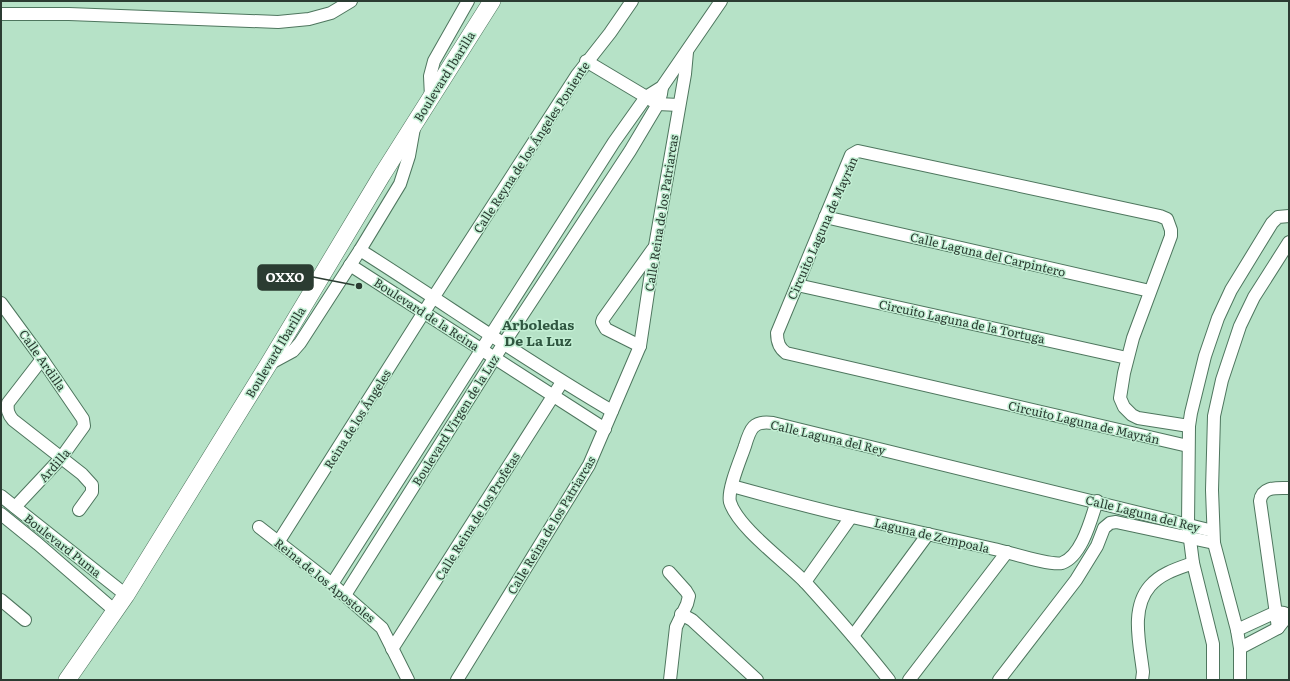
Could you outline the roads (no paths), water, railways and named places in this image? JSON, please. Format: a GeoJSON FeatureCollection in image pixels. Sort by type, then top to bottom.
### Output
{"type":"FeatureCollection","features":[{"type":"Feature","properties":{"kind":"street"},"geometry":{"type":"LineString","coordinates":[[1,14],[77,14],[278,22],[309,20],[331,13],[351,1]]}},
{"type":"Feature","properties":{"kind":"street"},"geometry":{"type":"LineString","coordinates":[[431,97],[430,76],[434,61],[468,1]]}},
{"type":"Feature","properties":{"kind":"street","name":"Boulevard Ibarilla"},"geometry":{"type":"LineString","coordinates":[[67,680],[126,594],[268,365],[414,123],[492,1]]}},
{"type":"Feature","properties":{"kind":"street","name":"Calle Reyna de los Ángeles Poniente"},"geometry":{"type":"LineString","coordinates":[[434,297],[586,61],[610,32],[632,1]]}},
{"type":"Feature","properties":{"kind":"street"},"geometry":{"type":"LineString","coordinates":[[646,97],[662,87],[721,1]]}},
{"type":"Feature","properties":{"kind":"street","name":"Calle Reina de los Patriarcas"},"geometry":{"type":"LineString","coordinates":[[457,680],[589,465],[640,346],[655,246],[685,74],[687,52]]}},
{"type":"Feature","properties":{"kind":"street"},"geometry":{"type":"LineString","coordinates":[[586,61],[658,104],[679,105]]}},
{"type":"Feature","properties":{"kind":"street","name":"Boulevard Virgen de la Luz"},"geometry":{"type":"LineString","coordinates":[[345,595],[504,343],[630,151],[658,104],[662,87]]}},
{"type":"Feature","properties":{"kind":"street","name":"Boulevard Virgen de la Luz"},"geometry":{"type":"LineString","coordinates":[[332,584],[614,142],[646,97]]}},
{"type":"Feature","properties":{"kind":"street"},"geometry":{"type":"LineString","coordinates":[[268,365],[293,350],[300,343],[360,250],[400,184],[409,156],[414,123]]}},
{"type":"Feature","properties":{"kind":"street","name":"Circuito Laguna de Mayrán"},"geometry":{"type":"LineString","coordinates":[[1188,446],[786,353],[780,348],[777,334],[851,155],[858,151],[1160,216],[1167,219],[1171,230],[1171,236],[1140,318],[1127,358],[1120,401],[1132,415],[1138,418],[1189,426]]}},
{"type":"Feature","properties":{"kind":"street"},"geometry":{"type":"LineString","coordinates":[[1213,680],[1212,644],[1193,563],[1189,538],[1188,446],[1191,413],[1218,318],[1231,290],[1272,223],[1278,217],[1289,216]]}},
{"type":"Feature","properties":{"kind":"street","name":"Calle Laguna del Carpintero"},"geometry":{"type":"LineString","coordinates":[[825,217],[1150,291]]}},
{"type":"Feature","properties":{"kind":"street"},"geometry":{"type":"LineString","coordinates":[[1240,680],[1240,648],[1237,630],[1214,537],[1212,448],[1213,422],[1216,400],[1240,326],[1254,297],[1289,242]]}},
{"type":"Feature","properties":{"kind":"street"},"geometry":{"type":"LineString","coordinates":[[640,346],[606,329],[602,322],[655,246]]}},
{"type":"Feature","properties":{"kind":"street","name":"Boulevard de la Reina"},"geometry":{"type":"LineString","coordinates":[[360,250],[562,382],[612,411]]}},
{"type":"Feature","properties":{"kind":"street","name":"Boulevard de la Reina"},"geometry":{"type":"LineString","coordinates":[[350,265],[605,429]]}},
{"type":"Feature","properties":{"kind":"street","name":"Circuito Laguna de la Tortuga"},"geometry":{"type":"LineString","coordinates":[[797,285],[1127,358]]}},
{"type":"Feature","properties":{"kind":"street","name":"Reina de los Ángeles"},"geometry":{"type":"LineString","coordinates":[[279,541],[434,297]]}},
{"type":"Feature","properties":{"kind":"street","name":"Calle Ardilla"},"geometry":{"type":"LineString","coordinates":[[1,304],[83,418]]}},
{"type":"Feature","properties":{"kind":"street"},"geometry":{"type":"LineString","coordinates":[[42,359],[8,403],[7,409],[13,420],[82,474],[92,485],[92,492],[79,510]]}},
{"type":"Feature","properties":{"kind":"street"},"geometry":{"type":"LineString","coordinates":[[1201,375],[1222,380]]}},
{"type":"Feature","properties":{"kind":"street","name":"Calle Reina de los Profetas"},"geometry":{"type":"LineString","coordinates":[[392,649],[562,382]]}},
{"type":"Feature","properties":{"kind":"street","name":"Ardilla"},"geometry":{"type":"LineString","coordinates":[[15,507],[61,458],[84,426],[83,418]]}},
{"type":"Feature","properties":{"kind":"street","name":"Calle Laguna del Rey"},"geometry":{"type":"LineString","coordinates":[[890,680],[805,582],[748,529],[734,510],[730,502],[732,486],[750,431],[756,425],[767,422],[1097,501],[1188,524],[1214,537]]}},
{"type":"Feature","properties":{"kind":"street","name":"Laguna de Zempoala"},"geometry":{"type":"LineString","coordinates":[[732,486],[851,517],[1055,564],[1067,560],[1077,550],[1088,527],[1097,501]]}},
{"type":"Feature","properties":{"kind":"street"},"geometry":{"type":"LineString","coordinates":[[1278,628],[1260,501],[1261,495],[1264,491],[1270,488],[1289,488]]}},
{"type":"Feature","properties":{"kind":"street","name":"Boulevard Puma"},"geometry":{"type":"LineString","coordinates":[[1,496],[126,594]]}},
{"type":"Feature","properties":{"kind":"street","name":"Boulevard Puma"},"geometry":{"type":"LineString","coordinates":[[2,517],[114,610]]}},
{"type":"Feature","properties":{"kind":"street"},"geometry":{"type":"LineString","coordinates":[[805,582],[851,517]]}},
{"type":"Feature","properties":{"kind":"street","name":"Calle Laguna del Rey"},"geometry":{"type":"LineString","coordinates":[[999,680],[1076,580],[1097,546],[1106,525],[1116,522],[1189,538],[1214,537]]}},
{"type":"Feature","properties":{"kind":"street","name":"Reina de los Apostoles"},"geometry":{"type":"LineString","coordinates":[[259,527],[279,541],[332,584],[382,628],[408,680]]}},
{"type":"Feature","properties":{"kind":"street"},"geometry":{"type":"LineString","coordinates":[[853,636],[928,534]]}},
{"type":"Feature","properties":{"kind":"street"},"geometry":{"type":"LineString","coordinates":[[909,680],[1008,552]]}},
{"type":"Feature","properties":{"kind":"street"},"geometry":{"type":"LineString","coordinates":[[1142,680],[1143,672],[1138,614],[1144,595],[1150,586],[1159,578],[1173,570],[1193,563]]}},
{"type":"Feature","properties":{"kind":"street"},"geometry":{"type":"LineString","coordinates":[[669,572],[686,591],[688,596],[687,604],[676,627],[670,680]]}},
{"type":"Feature","properties":{"kind":"street"},"geometry":{"type":"LineString","coordinates":[[1,600],[25,620]]}},
{"type":"Feature","properties":{"kind":"street"},"geometry":{"type":"LineString","coordinates":[[1237,630],[1276,612],[1289,614],[1278,628],[1240,648]]}},
{"type":"Feature","properties":{"kind":"street"},"geometry":{"type":"LineString","coordinates":[[681,614],[692,620],[757,680]]}},
{"type":"Feature","properties":{"kind":"place","name":"OXXO"},"geometry":{"type":"Point","coordinates":[359,286]}},
{"type":"Feature","properties":{"kind":"district","name":"Arboledas De La Luz"},"geometry":{"type":"Point","coordinates":[538,332]}}]}
